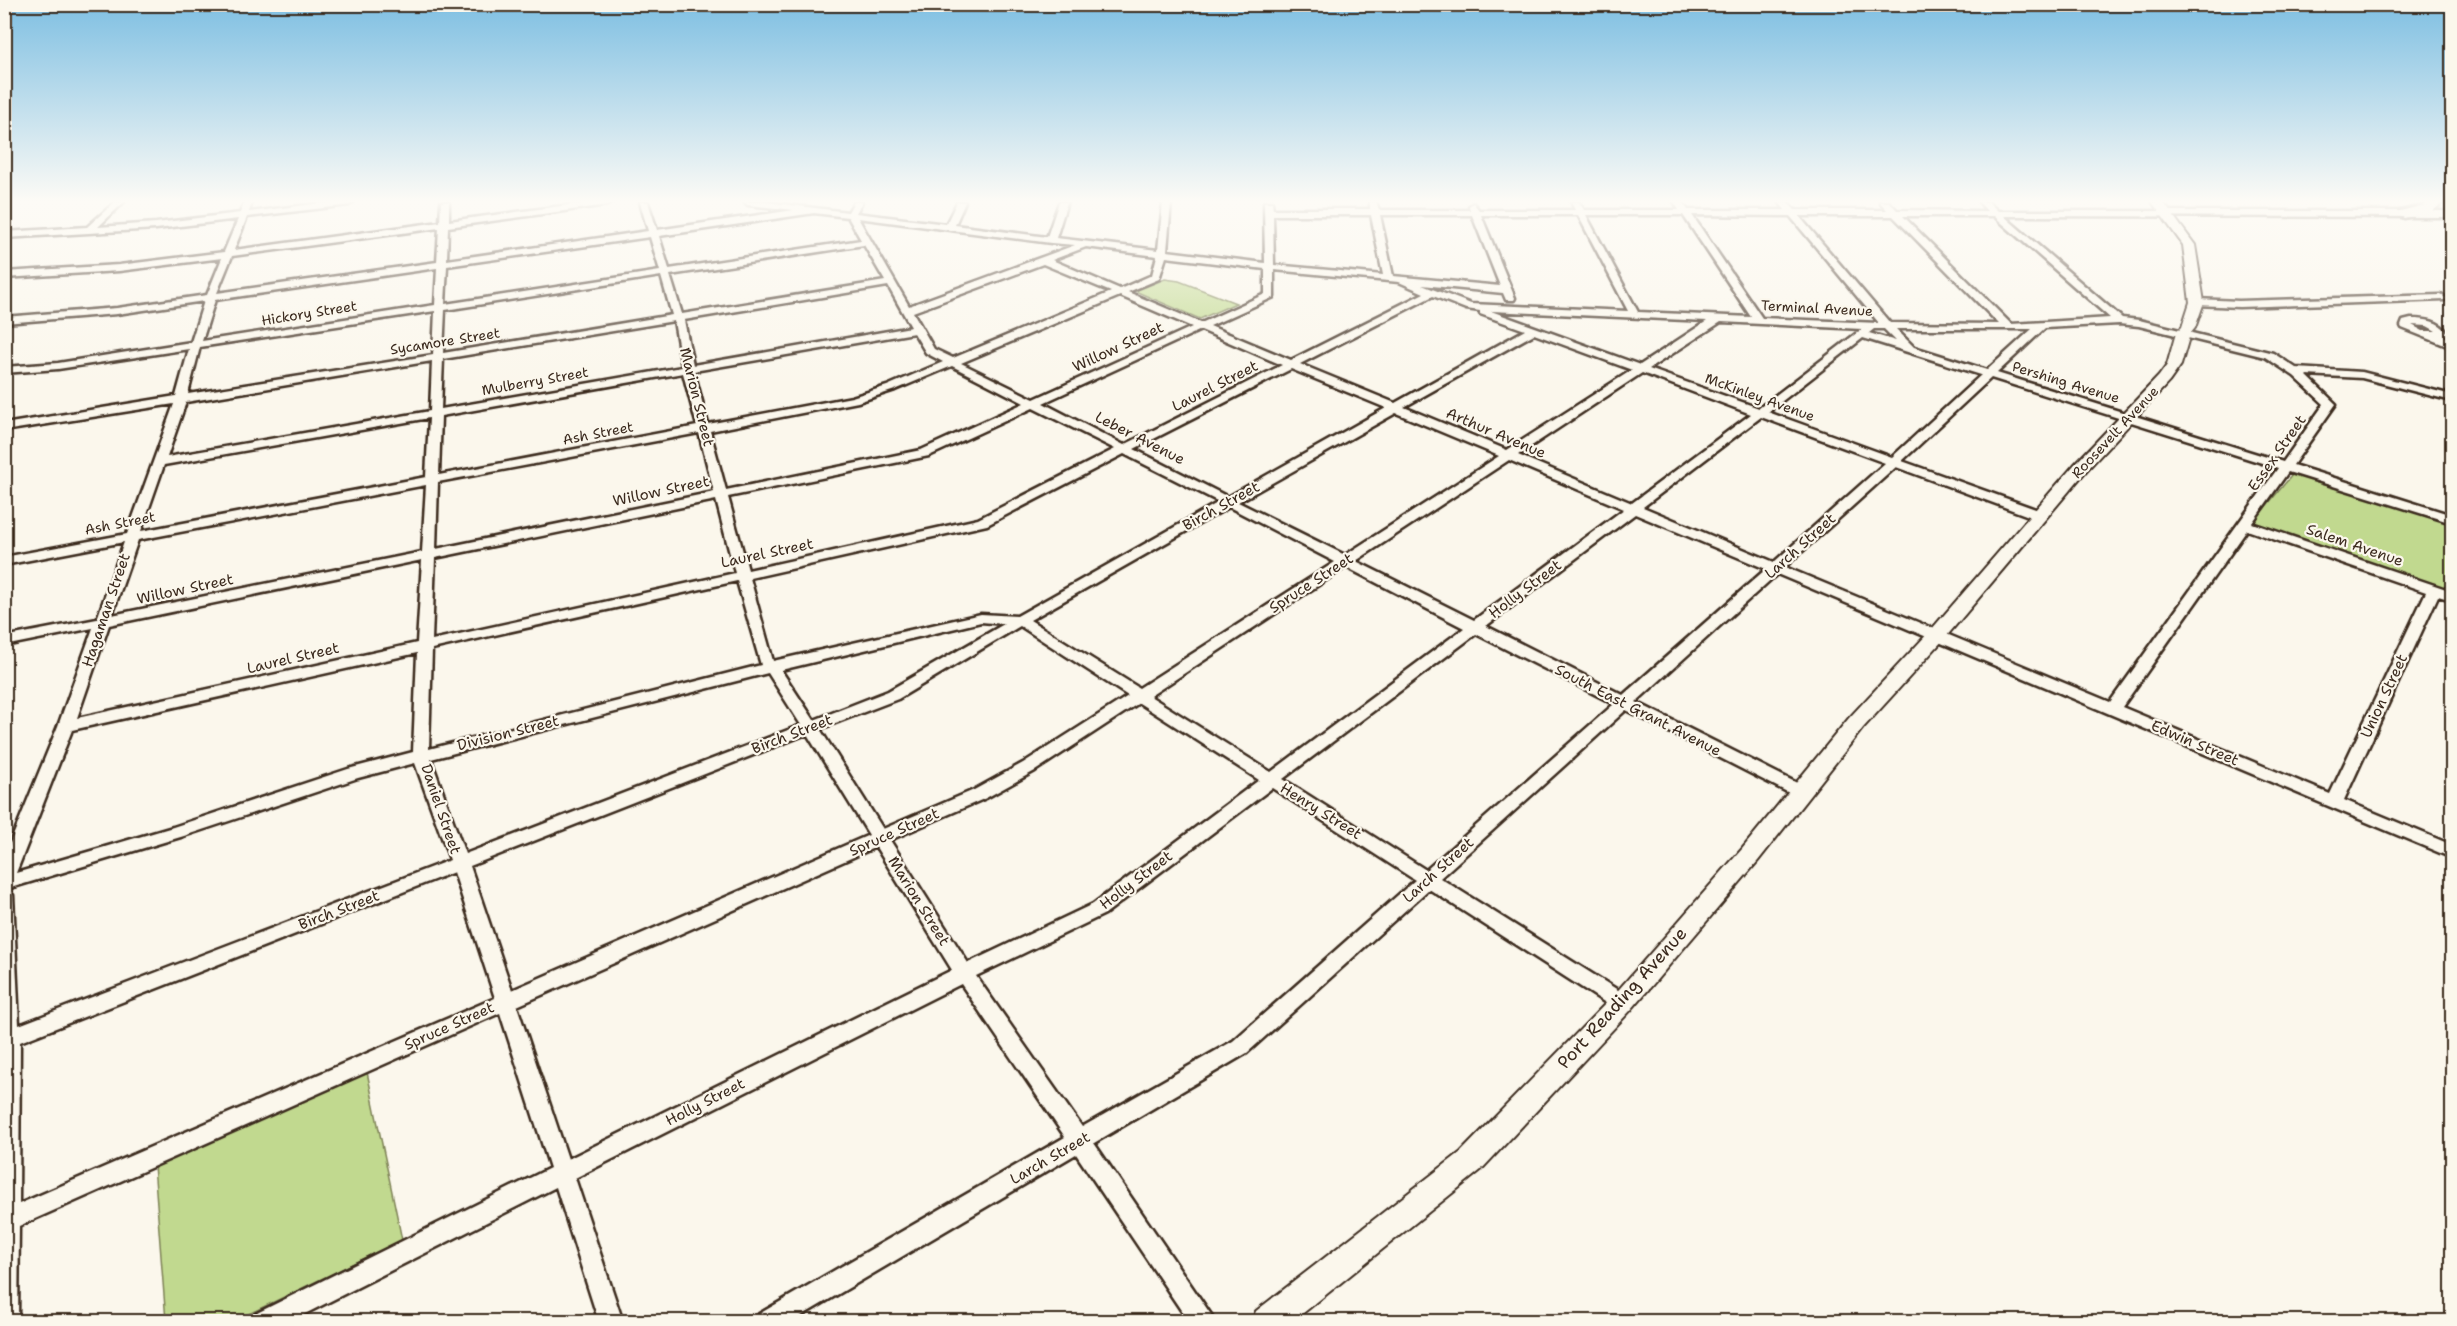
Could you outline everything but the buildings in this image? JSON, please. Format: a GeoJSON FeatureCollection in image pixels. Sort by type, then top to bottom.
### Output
{"type":"FeatureCollection","features":[{"type":"Feature","properties":{"kind":"street"},"geometry":{"type":"LineString","coordinates":[[4,275],[152,264]]}},
{"type":"Feature","properties":{"kind":"street","name":"Hagaman Street"},"geometry":{"type":"LineString","coordinates":[[4,882],[66,726],[100,624],[181,400],[195,345],[211,297],[226,264]]}},
{"type":"Feature","properties":{"kind":"street"},"geometry":{"type":"LineString","coordinates":[[4,320],[117,311],[435,264]]}},
{"type":"Feature","properties":{"kind":"street","name":"Daniel Street"},"geometry":{"type":"LineString","coordinates":[[441,264],[436,357],[434,479],[420,746],[424,767],[460,863],[611,1322]]}},
{"type":"Feature","properties":{"kind":"street","name":"Marion Street"},"geometry":{"type":"LineString","coordinates":[[661,264],[678,317],[688,370],[766,662],[811,727],[964,973],[1204,1322]]}},
{"type":"Feature","properties":{"kind":"street","name":"Hickory Street"},"geometry":{"type":"LineString","coordinates":[[4,370],[58,366],[724,264]]}},
{"type":"Feature","properties":{"kind":"street","name":"Leber Avenue"},"geometry":{"type":"LineString","coordinates":[[879,264],[930,351],[1475,627]]}},
{"type":"Feature","properties":{"kind":"street"},"geometry":{"type":"LineString","coordinates":[[906,311],[1033,264]]}},
{"type":"Feature","properties":{"kind":"street","name":"Arthur Avenue"},"geometry":{"type":"LineString","coordinates":[[1052,264],[1938,634]]}},
{"type":"Feature","properties":{"kind":"street","name":"Ash Street"},"geometry":{"type":"LineString","coordinates":[[4,561],[854,400],[953,362],[1156,277],[1160,264]]}},
{"type":"Feature","properties":{"kind":"street"},"geometry":{"type":"LineString","coordinates":[[1242,264],[1506,290]]}},
{"type":"Feature","properties":{"kind":"street"},"geometry":{"type":"LineString","coordinates":[[1386,264],[1389,279]]}},
{"type":"Feature","properties":{"kind":"street"},"geometry":{"type":"LineString","coordinates":[[1496,264],[1514,309]]}},
{"type":"Feature","properties":{"kind":"street"},"geometry":{"type":"LineString","coordinates":[[1608,264],[1635,315]]}},
{"type":"Feature","properties":{"kind":"street"},"geometry":{"type":"LineString","coordinates":[[1720,264],[1758,320]]}},
{"type":"Feature","properties":{"kind":"street","name":"Pershing Avenue"},"geometry":{"type":"LineString","coordinates":[[1835,264],[1887,326],[1910,349]]}},
{"type":"Feature","properties":{"kind":"street"},"geometry":{"type":"LineString","coordinates":[[1946,264],[2008,327]]}},
{"type":"Feature","properties":{"kind":"street"},"geometry":{"type":"LineString","coordinates":[[2054,264],[2119,321]]}},
{"type":"Feature","properties":{"kind":"street","name":"Roosevelt Avenue"},"geometry":{"type":"LineString","coordinates":[[1938,634],[2080,468],[2129,417],[2174,365],[2183,333],[2188,328],[2197,302],[2192,264]]}},
{"type":"Feature","properties":{"kind":"street","name":"Willow Street"},"geometry":{"type":"LineString","coordinates":[[4,642],[926,453],[1270,295],[1270,267]]}},
{"type":"Feature","properties":{"kind":"street","name":"McKinley Avenue"},"geometry":{"type":"LineString","coordinates":[[1401,280],[2039,515]]}},
{"type":"Feature","properties":{"kind":"street","name":"Sycamore Street"},"geometry":{"type":"LineString","coordinates":[[6,432],[181,400],[889,283]]}},
{"type":"Feature","properties":{"kind":"street","name":"Laurel Street"},"geometry":{"type":"LineString","coordinates":[[66,726],[982,522],[1433,292]]}},
{"type":"Feature","properties":{"kind":"street"},"geometry":{"type":"LineString","coordinates":[[2197,302],[2239,304],[2441,298]]}},
{"type":"Feature","properties":{"kind":"street","name":"McKinley Avenue"},"geometry":{"type":"LineString","coordinates":[[1470,307],[1514,309]]}},
{"type":"Feature","properties":{"kind":"street","name":"Terminal Avenue"},"geometry":{"type":"LineString","coordinates":[[1514,309],[1758,320],[1866,330],[1887,326],[2008,327],[2119,321]]}},
{"type":"Feature","properties":{"kind":"street","name":"Spruce Street"},"geometry":{"type":"LineString","coordinates":[[6,1221],[980,794],[1029,766],[1718,319]]}},
{"type":"Feature","properties":{"kind":"street","name":"Essex Street"},"geometry":{"type":"LineString","coordinates":[[2114,709],[2330,405],[2294,372],[2269,355],[2254,349],[2119,321]]}},
{"type":"Feature","properties":{"kind":"street","name":"Larch Street"},"geometry":{"type":"LineString","coordinates":[[767,1322],[1240,1047],[1894,462],[2042,326]]}},
{"type":"Feature","properties":{"kind":"street"},"geometry":{"type":"LineString","coordinates":[[2452,327],[2436,331],[2452,345]]}},
{"type":"Feature","properties":{"kind":"street","name":"Mulberry Street"},"geometry":{"type":"LineString","coordinates":[[158,462],[917,329]]}},
{"type":"Feature","properties":{"kind":"street","name":"Birch Street"},"geometry":{"type":"LineString","coordinates":[[7,1039],[893,695],[1020,620],[1227,502],[1397,409],[1533,330]]}},
{"type":"Feature","properties":{"kind":"street","name":"Pershing Avenue"},"geometry":{"type":"LineString","coordinates":[[1866,330],[1910,349],[2452,519]]}},
{"type":"Feature","properties":{"kind":"street","name":"Holly Street"},"geometry":{"type":"LineString","coordinates":[[263,1322],[964,973],[1099,909],[1760,413],[1866,330]]}},
{"type":"Feature","properties":{"kind":"street"},"geometry":{"type":"LineString","coordinates":[[2294,372],[2362,375],[2452,398]]}},
{"type":"Feature","properties":{"kind":"street","name":"Salem Avenue"},"geometry":{"type":"LineString","coordinates":[[2246,525],[2452,596]]}},
{"type":"Feature","properties":{"kind":"street","name":"Union Street"},"geometry":{"type":"LineString","coordinates":[[2334,802],[2434,589]]}},
{"type":"Feature","properties":{"kind":"street","name":"Division Street"},"geometry":{"type":"LineString","coordinates":[[4,882],[178,832],[334,779],[423,755],[981,618],[1020,620]]}},
{"type":"Feature","properties":{"kind":"street","name":"Henry Street"},"geometry":{"type":"LineString","coordinates":[[1020,620],[1622,1003]]}},
{"type":"Feature","properties":{"kind":"street","name":"South East Grant Avenue"},"geometry":{"type":"LineString","coordinates":[[1475,627],[1801,792]]}},
{"type":"Feature","properties":{"kind":"street","name":"Edwin Street"},"geometry":{"type":"LineString","coordinates":[[1938,634],[2452,852]]}},
{"type":"Feature","properties":{"kind":"street","name":"Port Reading Avenue"},"geometry":{"type":"LineString","coordinates":[[1267,1322],[1472,1161],[1622,1003],[1849,732],[1938,634]]}},
{"type":"Feature","properties":{"kind":"street"},"geometry":{"type":"LineString","coordinates":[[4,895],[7,1039],[6,1322]]}},
{"type":"Feature","properties":{"kind":"green space"},"geometry":{"type":"Polygon","coordinates":[[[1165,279],[1179,281],[1236,303],[1200,319],[1135,291],[1165,279]]]}},
{"type":"Feature","properties":{"kind":"green space"},"geometry":{"type":"Polygon","coordinates":[[[2297,469],[2452,519],[2452,597],[2249,527],[2297,469]]]}},
{"type":"Feature","properties":{"kind":"green space"},"geometry":{"type":"Polygon","coordinates":[[[367,1072],[402,1240],[234,1321],[166,1321],[154,1165],[367,1072]]]}}]}
